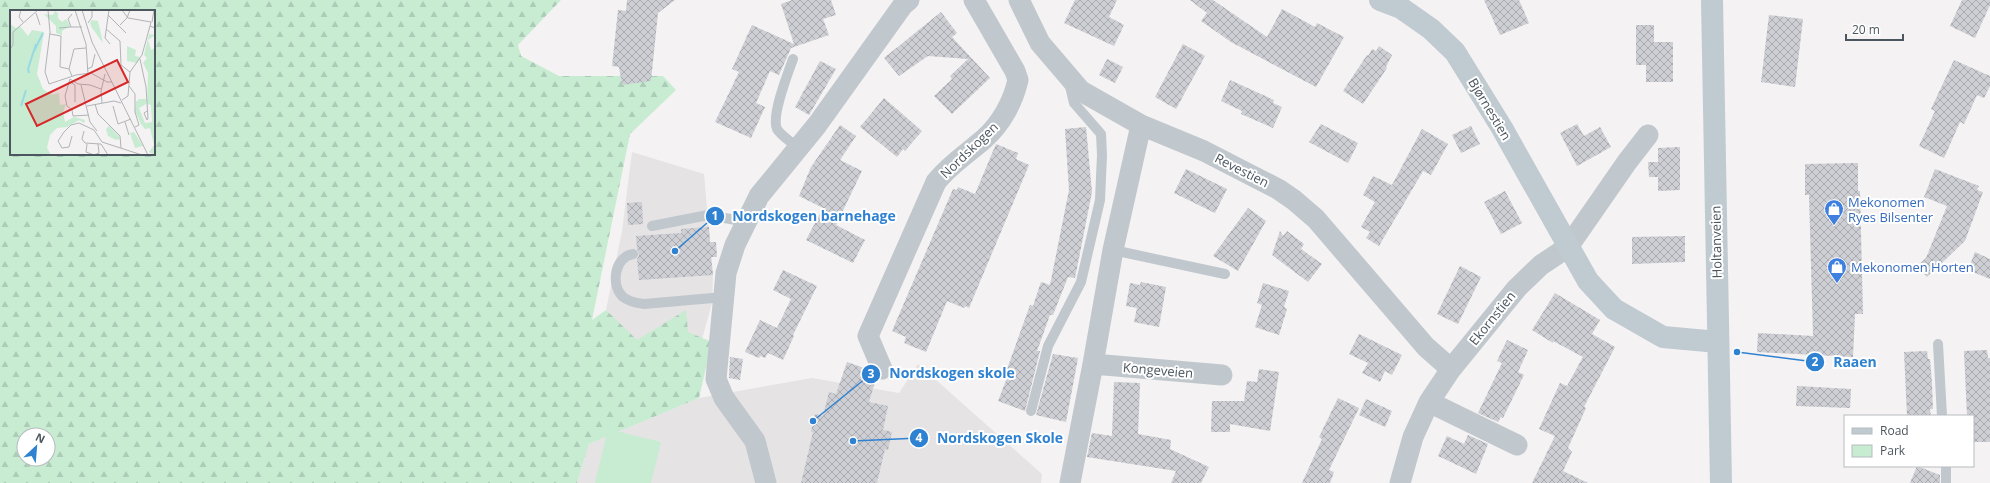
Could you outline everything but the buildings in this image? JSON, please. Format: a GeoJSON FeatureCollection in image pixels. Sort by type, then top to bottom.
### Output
{"type":"FeatureCollection","features":[{"type":"Feature","properties":{"kind":"street"},"geometry":{"type":"LineString","coordinates":[[766,483],[755,441],[724,398],[716,379],[731,297],[726,273],[735,245],[759,196],[817,125],[903,5],[909,0]]}},
{"type":"Feature","properties":{"kind":"street","name":"Nordskogen"},"geometry":{"type":"LineString","coordinates":[[882,369],[868,336],[936,182],[945,171],[986,137],[1004,115],[1018,80],[1015,71],[974,0]]}},
{"type":"Feature","properties":{"kind":"street","name":"Revestien"},"geometry":{"type":"LineString","coordinates":[[1019,0],[1040,43],[1080,90],[1141,124],[1204,151],[1278,189],[1294,200],[1316,219],[1426,347],[1451,369]]}},
{"type":"Feature","properties":{"kind":"street","name":"Bjørnestien"},"geometry":{"type":"LineString","coordinates":[[1380,0],[1401,8],[1431,29],[1455,52],[1502,128],[1588,281],[1614,309],[1663,337],[1718,342]]}},
{"type":"Feature","properties":{"kind":"street","name":"Holtanveien"},"geometry":{"type":"LineString","coordinates":[[1712,0],[1721,483]]}},
{"type":"Feature","properties":{"kind":"street"},"geometry":{"type":"LineString","coordinates":[[1070,483],[1113,250],[1141,124]]}},
{"type":"Feature","properties":{"kind":"street"},"geometry":{"type":"LineString","coordinates":[[1568,247],[1627,162],[1648,135]]}},
{"type":"Feature","properties":{"kind":"street","name":"Ekornstien"},"geometry":{"type":"LineString","coordinates":[[1400,483],[1413,437],[1429,402],[1451,369],[1517,288],[1541,265],[1568,247]]}},
{"type":"Feature","properties":{"kind":"street","name":"Kongeveien"},"geometry":{"type":"LineString","coordinates":[[1093,364],[1222,375]]}},
{"type":"Feature","properties":{"kind":"street"},"geometry":{"type":"LineString","coordinates":[[1429,402],[1517,444]]}},
{"type":"Feature","properties":{"kind":"lane"},"geometry":{"type":"LineString","coordinates":[[793,59],[782,92],[776,124],[778,130],[798,148]]}},
{"type":"Feature","properties":{"kind":"lane"},"geometry":{"type":"LineString","coordinates":[[1031,411],[1048,346],[1081,282],[1100,200],[1102,155],[1101,134],[1074,103],[1068,76]]}},
{"type":"Feature","properties":{"kind":"lane"},"geometry":{"type":"LineString","coordinates":[[652,226],[708,215],[745,224]]}},
{"type":"Feature","properties":{"kind":"lane"},"geometry":{"type":"LineString","coordinates":[[1113,250],[1225,274]]}},
{"type":"Feature","properties":{"kind":"lane"},"geometry":{"type":"LineString","coordinates":[[633,254],[626,255],[619,263],[617,285],[622,295],[634,303],[644,304],[731,297]]}},
{"type":"Feature","properties":{"kind":"lane"},"geometry":{"type":"LineString","coordinates":[[1938,344],[1942,415]]}},
{"type":"Feature","properties":{"kind":"lane"},"geometry":{"type":"LineString","coordinates":[[1946,467],[1946,483]]}},
{"type":"Feature","properties":{"kind":"shaded area"},"geometry":{"type":"Polygon","coordinates":[[[632,152],[704,174],[713,275],[712,303],[686,397],[606,310],[622,231],[632,152]]]}},
{"type":"Feature","properties":{"kind":"shaded area"},"geometry":{"type":"Polygon","coordinates":[[[918,364],[1042,474],[1041,483],[577,483],[589,444],[699,398],[812,378],[899,393],[918,364]]]}},
{"type":"Feature","properties":{"kind":"green space"},"geometry":{"type":"Polygon","coordinates":[[[0,0],[561,0],[518,45],[521,56],[559,76],[663,76],[676,90],[630,134],[592,320],[606,310],[637,340],[686,310],[688,332],[712,342],[699,398],[589,444],[577,483],[0,483],[0,0]]]}},
{"type":"Feature","properties":{"kind":"green space"},"geometry":{"type":"Polygon","coordinates":[[[608,429],[661,442],[651,483],[595,483],[608,429]]]}},
{"type":"Feature","properties":{"kind":"place","name":"Mekonomen Ryes Bilsenter"},"geometry":{"type":"Point","coordinates":[1834,226]}},
{"type":"Feature","properties":{"kind":"place","name":"Nordskogen barnehage"},"geometry":{"type":"Point","coordinates":[675,251]}},
{"type":"Feature","properties":{"kind":"place","name":"Mekonomen Horten"},"geometry":{"type":"Point","coordinates":[1837,284]}},
{"type":"Feature","properties":{"kind":"place","name":"Raaen"},"geometry":{"type":"Point","coordinates":[1737,352]}},
{"type":"Feature","properties":{"kind":"place","name":"Nordskogen skole"},"geometry":{"type":"Point","coordinates":[813,421]}},
{"type":"Feature","properties":{"kind":"place","name":"Nordskogen Skole"},"geometry":{"type":"Point","coordinates":[853,441]}}]}
